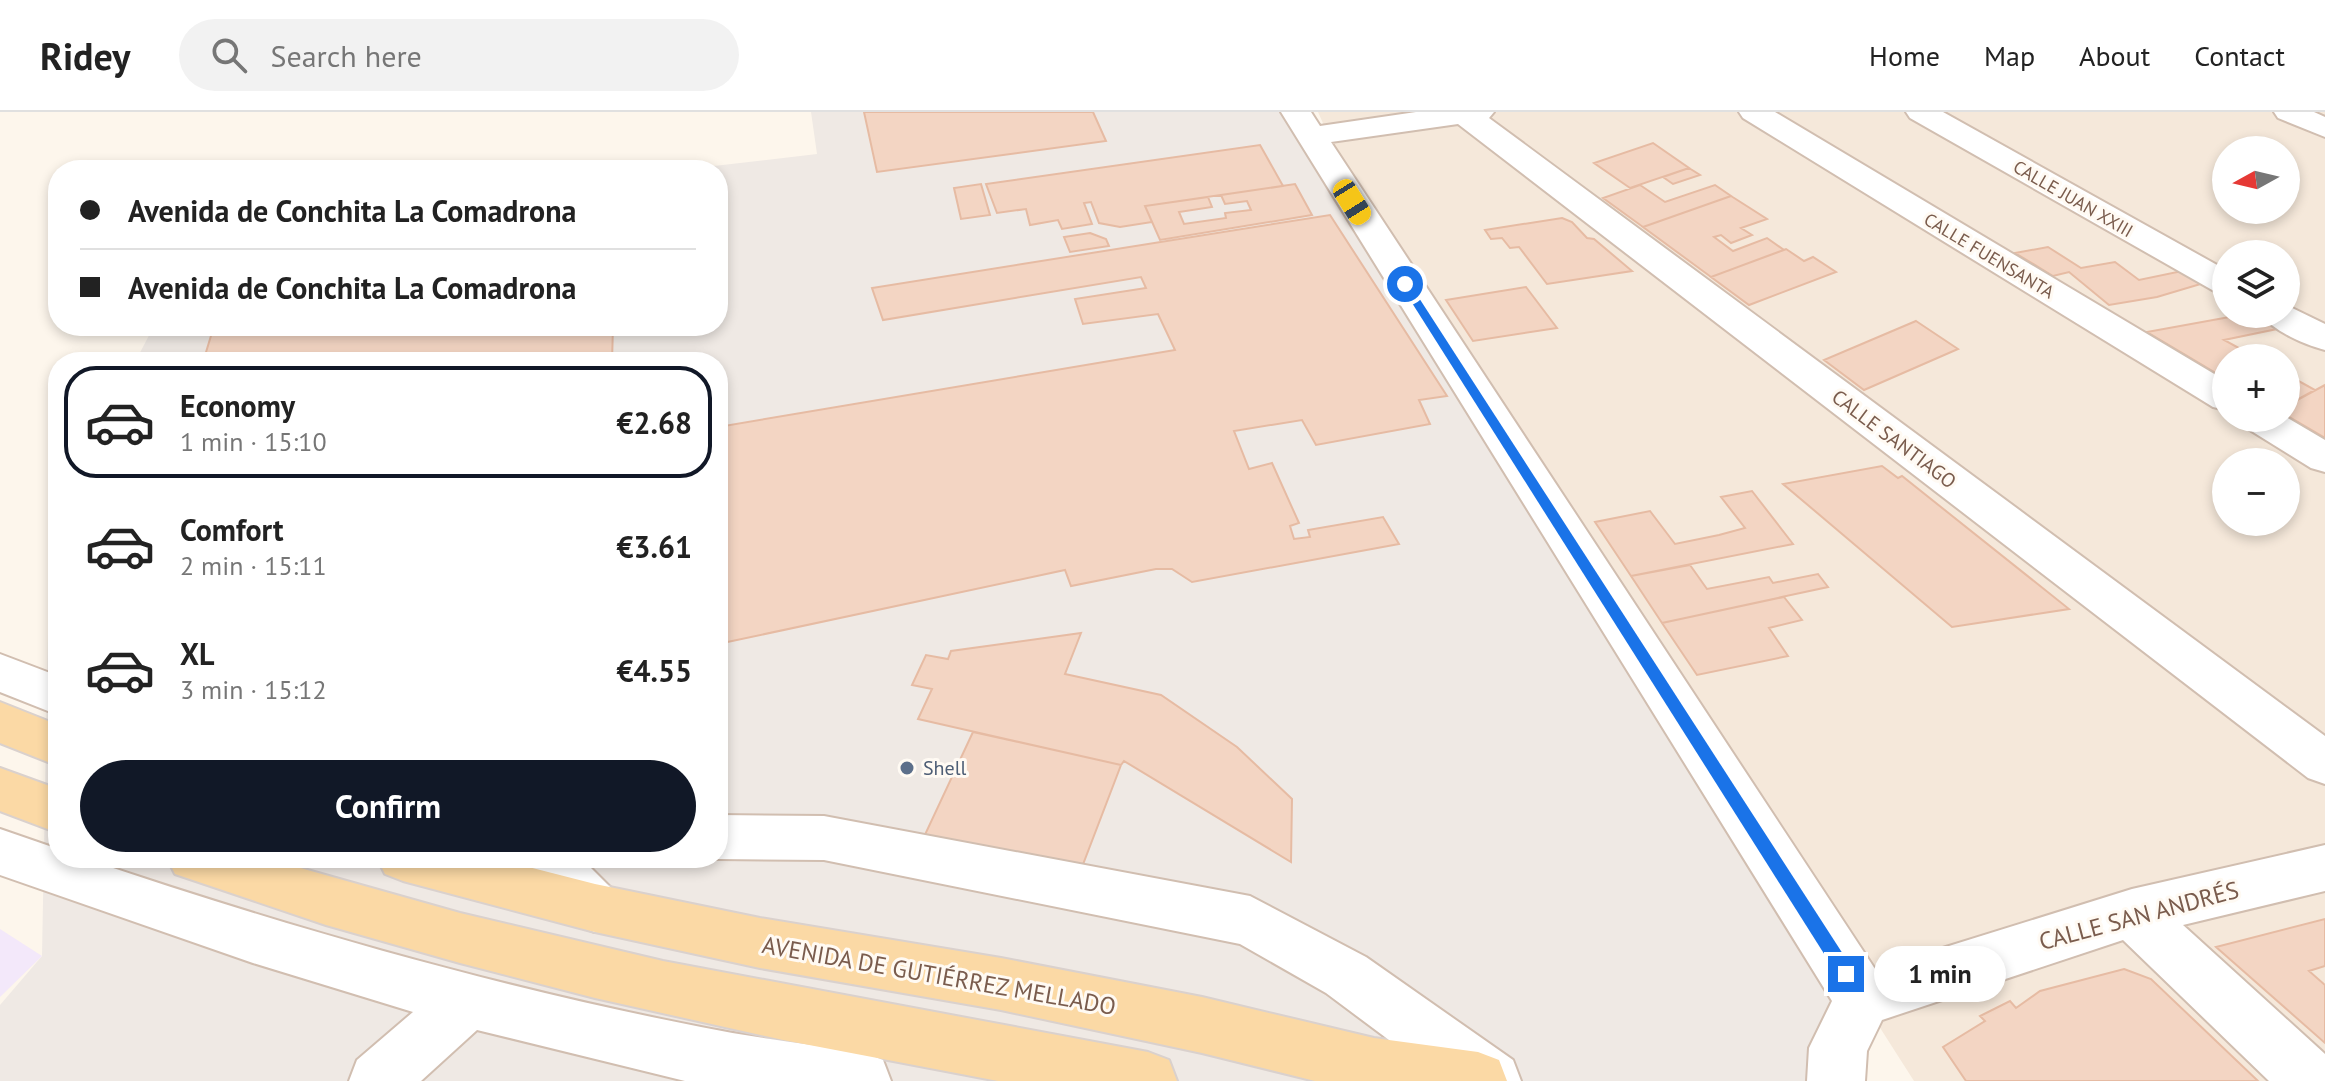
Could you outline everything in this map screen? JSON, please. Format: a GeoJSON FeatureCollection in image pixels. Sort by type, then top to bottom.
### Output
{"type":"FeatureCollection","features":[{"type":"Feature","properties":{"kind":"main road"},"geometry":{"type":"LineString","coordinates":[[0,722],[48,742]]}},
{"type":"Feature","properties":{"kind":"main road"},"geometry":{"type":"LineString","coordinates":[[0,789],[48,807]]}},
{"type":"Feature","properties":{"kind":"main road"},"geometry":{"type":"LineString","coordinates":[[225,868],[390,920],[562,966],[735,1003],[1148,1081]]}},
{"type":"Feature","properties":{"kind":"main road","name":"AVENIDA DE GUTIÉRREZ MELLADO"},"geometry":{"type":"LineString","coordinates":[[441,868],[595,908],[760,943],[1001,984],[1202,1025],[1374,1067],[1478,1081]]}},
{"type":"Feature","properties":{"kind":"street","name":"CALLE FUENSANTA"},"geometry":{"type":"LineString","coordinates":[[1754,112],[2212,390]]}},
{"type":"Feature","properties":{"kind":"street","name":"CALLE JUAN XXIII"},"geometry":{"type":"LineString","coordinates":[[1921,112],[2212,276]]}},
{"type":"Feature","properties":{"kind":"street"},"geometry":{"type":"LineString","coordinates":[[2289,112],[2325,128]]}},
{"type":"Feature","properties":{"kind":"street"},"geometry":{"type":"LineString","coordinates":[[1472,113],[1304,124],[1863,1000],[1838,1048],[1836,1081]]}},
{"type":"Feature","properties":{"kind":"street","name":"CALLE SANTIAGO"},"geometry":{"type":"LineString","coordinates":[[1472,113],[2325,763]]}},
{"type":"Feature","properties":{"kind":"street"},"geometry":{"type":"LineString","coordinates":[[2300,325],[2325,339]]}},
{"type":"Feature","properties":{"kind":"street"},"geometry":{"type":"LineString","coordinates":[[2282,432],[2325,458]]}},
{"type":"Feature","properties":{"kind":"street"},"geometry":{"type":"LineString","coordinates":[[0,672],[48,692]]}},
{"type":"Feature","properties":{"kind":"street"},"geometry":{"type":"LineString","coordinates":[[728,837],[824,838],[1250,921],[1346,975],[1492,1081]]}},
{"type":"Feature","properties":{"kind":"street"},"geometry":{"type":"LineString","coordinates":[[0,852],[238,936],[467,1002],[685,1053],[862,1081]]}},
{"type":"Feature","properties":{"kind":"street"},"geometry":{"type":"LineString","coordinates":[[557,868],[595,908]]}},
{"type":"Feature","properties":{"kind":"street","name":"CALLE SAN ANDRÉS"},"geometry":{"type":"LineString","coordinates":[[1863,1000],[2132,913],[2325,868]]}},
{"type":"Feature","properties":{"kind":"street"},"geometry":{"type":"LineString","coordinates":[[2132,913],[2311,1081]]}},
{"type":"Feature","properties":{"kind":"street"},"geometry":{"type":"LineString","coordinates":[[378,1081],[467,1002]]}},
{"type":"Feature","properties":{"kind":"shaded area"},"geometry":{"type":"Polygon","coordinates":[[[811,112],[1282,112],[1834,995],[1855,1081],[0,1081],[0,1005],[42,956],[48,633],[48,868],[728,868],[728,352],[140,352],[149,336],[728,336],[728,164],[817,154],[811,112]]]}},
{"type":"Feature","properties":{"kind":"shaded area"},"geometry":{"type":"Polygon","coordinates":[[[1318,112],[2325,112],[2325,1081],[1914,1081],[1371,231],[1318,112]]]}},
{"type":"Feature","properties":{"kind":"shaded area"},"geometry":{"type":"Polygon","coordinates":[[[0,929],[42,956],[0,997],[0,929]]]}},
{"type":"Feature","properties":{"kind":"building"},"geometry":{"type":"Polygon","coordinates":[[[864,112],[1093,112],[1106,141],[877,172],[864,112]]]}},
{"type":"Feature","properties":{"kind":"building"},"geometry":{"type":"Polygon","coordinates":[[[1653,143],[1689,168],[1630,188],[1594,163],[1653,143]]]}},
{"type":"Feature","properties":{"kind":"building"},"geometry":{"type":"Polygon","coordinates":[[[1260,145],[1283,186],[1145,206],[1152,222],[1120,227],[1099,223],[1091,202],[1084,203],[1092,224],[1062,229],[1058,220],[1030,225],[1026,209],[997,213],[986,184],[1260,145]]]}},
{"type":"Feature","properties":{"kind":"building"},"geometry":{"type":"Polygon","coordinates":[[[1689,168],[1700,175],[1673,184],[1663,177],[1689,168]]]}},
{"type":"Feature","properties":{"kind":"building"},"geometry":{"type":"Polygon","coordinates":[[[981,184],[990,215],[961,219],[954,188],[981,184]]]}},
{"type":"Feature","properties":{"kind":"building"},"geometry":{"type":"Polygon","coordinates":[[[1295,184],[1312,215],[1160,240],[1145,206],[1208,197],[1212,207],[1179,212],[1184,224],[1226,218],[1225,213],[1251,210],[1247,201],[1225,204],[1221,195],[1295,184]]]}},
{"type":"Feature","properties":{"kind":"building"},"geometry":{"type":"Polygon","coordinates":[[[1640,185],[1665,202],[1715,185],[1731,196],[1643,227],[1603,198],[1640,185]]]}},
{"type":"Feature","properties":{"kind":"building"},"geometry":{"type":"Polygon","coordinates":[[[1731,196],[1767,219],[1741,228],[1752,235],[1731,243],[1721,235],[1714,237],[1733,251],[1767,238],[1784,250],[1711,277],[1643,227],[1731,196]]]}},
{"type":"Feature","properties":{"kind":"building"},"geometry":{"type":"Polygon","coordinates":[[[1330,215],[1447,396],[1419,400],[1430,424],[1316,445],[1302,420],[1234,431],[1249,469],[1272,463],[1299,523],[1290,526],[1294,539],[1310,537],[1308,530],[1383,517],[1399,544],[1192,582],[1172,569],[1156,569],[1071,586],[1065,570],[728,642],[728,425],[1175,350],[1158,314],[1083,324],[1075,299],[1146,288],[1141,277],[883,320],[872,288],[1330,215]]]}},
{"type":"Feature","properties":{"kind":"building"},"geometry":{"type":"Polygon","coordinates":[[[1562,218],[1572,222],[1587,238],[1594,239],[1632,271],[1547,284],[1519,247],[1510,248],[1502,238],[1491,239],[1485,230],[1562,218]]]}},
{"type":"Feature","properties":{"kind":"building"},"geometry":{"type":"Polygon","coordinates":[[[1090,233],[1106,239],[1109,246],[1070,252],[1064,237],[1090,233]]]}},
{"type":"Feature","properties":{"kind":"building"},"geometry":{"type":"Polygon","coordinates":[[[2048,247],[2081,268],[2115,262],[2139,280],[2182,271],[2204,283],[2157,297],[2109,305],[2069,272],[2053,276],[2015,253],[2048,247]]]}},
{"type":"Feature","properties":{"kind":"building"},"geometry":{"type":"Polygon","coordinates":[[[1786,249],[1804,261],[1813,257],[1836,272],[1749,305],[1711,277],[1786,249]]]}},
{"type":"Feature","properties":{"kind":"building"},"geometry":{"type":"Polygon","coordinates":[[[1526,287],[1557,328],[1473,341],[1446,300],[1526,287]]]}},
{"type":"Feature","properties":{"kind":"building"},"geometry":{"type":"Polygon","coordinates":[[[2212,320],[2212,328],[2282,328],[2224,340],[2231,344],[2212,344],[2212,371],[2147,332],[2212,320]]]}},
{"type":"Feature","properties":{"kind":"building"},"geometry":{"type":"Polygon","coordinates":[[[1916,321],[1958,349],[1864,390],[1824,360],[1916,321]]]}},
{"type":"Feature","properties":{"kind":"building"},"geometry":{"type":"Polygon","coordinates":[[[211,336],[613,336],[612,352],[206,352],[211,336]]]}},
{"type":"Feature","properties":{"kind":"building"},"geometry":{"type":"Polygon","coordinates":[[[2300,382],[2315,390],[2300,398],[2300,382]]]}},
{"type":"Feature","properties":{"kind":"building"},"geometry":{"type":"Polygon","coordinates":[[[2325,385],[2325,438],[2300,423],[2300,398],[2325,385]]]}},
{"type":"Feature","properties":{"kind":"building"},"geometry":{"type":"Polygon","coordinates":[[[1882,466],[1898,478],[1902,476],[2069,609],[1952,627],[1783,484],[1882,466]]]}},
{"type":"Feature","properties":{"kind":"building"},"geometry":{"type":"Polygon","coordinates":[[[1752,491],[1793,544],[1631,576],[1595,522],[1650,511],[1675,544],[1745,528],[1721,497],[1752,491]]]}},
{"type":"Feature","properties":{"kind":"building"},"geometry":{"type":"Polygon","coordinates":[[[1690,565],[1707,589],[1769,577],[1773,583],[1818,574],[1828,587],[1662,623],[1631,576],[1690,565]]]}},
{"type":"Feature","properties":{"kind":"building"},"geometry":{"type":"Polygon","coordinates":[[[1784,597],[1802,620],[1769,628],[1788,656],[1697,675],[1662,623],[1784,597]]]}},
{"type":"Feature","properties":{"kind":"building"},"geometry":{"type":"Polygon","coordinates":[[[1081,633],[1065,674],[1161,695],[1237,747],[1292,799],[1291,862],[1124,761],[1121,765],[918,719],[932,689],[912,685],[926,655],[948,659],[951,651],[1081,633]]]}},
{"type":"Feature","properties":{"kind":"building"},"geometry":{"type":"Polygon","coordinates":[[[973,732],[1121,765],[1077,880],[922,841],[973,732]]]}},
{"type":"Feature","properties":{"kind":"building"},"geometry":{"type":"Polygon","coordinates":[[[2325,919],[2325,966],[2309,971],[2325,985],[2325,1043],[2216,947],[2325,919]]]}},
{"type":"Feature","properties":{"kind":"building"},"geometry":{"type":"Polygon","coordinates":[[[2124,969],[2151,979],[2258,1081],[1966,1081],[1943,1047],[1985,1021],[1980,1016],[2010,1001],[2016,1008],[2040,991],[2124,969]]]}},
{"type":"Feature","properties":{"kind":"place","name":"Shell"},"geometry":{"type":"Point","coordinates":[907,768]}},
{"type":"Feature","properties":{"kind":"route"},"geometry":{"type":"LineString","coordinates":[[1405,284],[1846,974]]}}]}
